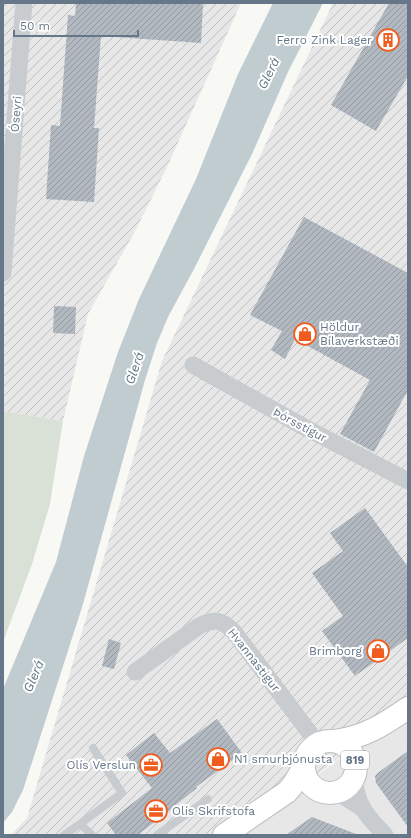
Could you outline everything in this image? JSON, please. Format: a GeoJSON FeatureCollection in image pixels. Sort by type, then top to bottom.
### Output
{"type":"FeatureCollection","features":[{"type":"Feature","properties":{"kind":"main road","name":"819"},"geometry":{"type":"LineString","coordinates":[[326,742],[351,739],[364,735],[390,721],[408,708]]}},
{"type":"Feature","properties":{"kind":"main road","name":"819"},"geometry":{"type":"LineString","coordinates":[[248,835],[304,796],[346,788],[370,743],[390,721]]}},
{"type":"Feature","properties":{"kind":"main road","name":"819"},"geometry":{"type":"LineString","coordinates":[[326,742],[343,744],[350,750],[354,757],[355,771]]}},
{"type":"Feature","properties":{"kind":"main road"},"geometry":{"type":"LineString","coordinates":[[224,835],[287,792],[294,785],[299,776],[310,749],[326,742]]}},
{"type":"Feature","properties":{"kind":"main road"},"geometry":{"type":"LineString","coordinates":[[304,766],[308,783],[315,789],[328,792]]}},
{"type":"Feature","properties":{"kind":"street","name":"Óseyri"},"geometry":{"type":"LineString","coordinates":[[3,273],[24,3]]}},
{"type":"Feature","properties":{"kind":"street","name":"Þórsstígur"},"geometry":{"type":"LineString","coordinates":[[193,365],[285,417],[408,481]]}},
{"type":"Feature","properties":{"kind":"street","name":"Hvannastígur"},"geometry":{"type":"LineString","coordinates":[[135,672],[199,626],[208,621],[218,621],[228,625],[326,742]]}},
{"type":"Feature","properties":{"kind":"street"},"geometry":{"type":"LineString","coordinates":[[355,771],[355,789],[362,808]]}},
{"type":"Feature","properties":{"kind":"street"},"geometry":{"type":"LineString","coordinates":[[328,792],[345,797],[362,808],[385,835]]}},
{"type":"Feature","properties":{"kind":"lane"},"geometry":{"type":"LineString","coordinates":[[64,835],[122,793],[93,748]]}},
{"type":"Feature","properties":{"kind":"lane"},"geometry":{"type":"LineString","coordinates":[[157,835],[208,798]]}},
{"type":"Feature","properties":{"kind":"lane"},"geometry":{"type":"LineString","coordinates":[[80,824],[92,835]]}},
{"type":"Feature","properties":{"kind":"shaded area"},"geometry":{"type":"Polygon","coordinates":[[[3,3],[241,3],[167,167],[134,233],[88,314],[63,421],[3,411],[3,3]]]}},
{"type":"Feature","properties":{"kind":"shaded area"},"geometry":{"type":"Polygon","coordinates":[[[333,3],[408,3],[408,708],[234,835],[11,835],[27,818],[162,361],[333,3]]]}},
{"type":"Feature","properties":{"kind":"shaded area"},"geometry":{"type":"Polygon","coordinates":[[[3,411],[63,421],[50,504],[32,564],[3,642],[3,411]]]}},
{"type":"Feature","properties":{"kind":"shaded area"},"geometry":{"type":"Polygon","coordinates":[[[408,708],[408,835],[234,835],[326,769],[408,708]]]}},
{"type":"Feature","properties":{"kind":"water","name":"Glerá"},"geometry":{"type":"Polygon","coordinates":[[[273,3],[323,3],[288,72],[252,154],[168,317],[157,343],[145,380],[83,604],[23,790],[12,812],[3,823],[3,689],[56,562],[84,456],[118,352],[139,299],[196,179],[238,74],[273,3]]]}},
{"type":"Feature","properties":{"kind":"building"},"geometry":{"type":"Polygon","coordinates":[[[76,3],[203,4],[201,43],[101,36],[94,128],[99,128],[94,202],[46,199],[51,125],[60,126],[68,15],[75,16],[76,3]]]}},
{"type":"Feature","properties":{"kind":"building","name":"Ferro Zink Lager"},"geometry":{"type":"Polygon","coordinates":[[[389,3],[408,3],[408,76],[376,131],[331,105],[389,3]]]}},
{"type":"Feature","properties":{"kind":"building"},"geometry":{"type":"Polygon","coordinates":[[[304,217],[408,273],[408,390],[374,452],[340,434],[370,380],[295,339],[285,359],[271,350],[282,331],[250,315],[304,217]]]}},
{"type":"Feature","properties":{"kind":"building"},"geometry":{"type":"Polygon","coordinates":[[[54,306],[76,307],[75,334],[53,333],[54,306]]]}},
{"type":"Feature","properties":{"kind":"building"},"geometry":{"type":"Polygon","coordinates":[[[365,508],[408,567],[408,638],[355,676],[322,631],[343,616],[312,573],[343,551],[330,533],[365,508]]]}},
{"type":"Feature","properties":{"kind":"building"},"geometry":{"type":"Polygon","coordinates":[[[109,639],[121,643],[114,669],[102,666],[109,639]]]}},
{"type":"Feature","properties":{"kind":"building"},"geometry":{"type":"Polygon","coordinates":[[[217,719],[242,753],[196,787],[197,788],[138,835],[116,835],[107,823],[152,788],[126,755],[154,733],[170,753],[217,719]]]}},
{"type":"Feature","properties":{"kind":"building"},"geometry":{"type":"Polygon","coordinates":[[[408,751],[408,827],[376,783],[375,776],[408,751]]]}},
{"type":"Feature","properties":{"kind":"building"},"geometry":{"type":"Polygon","coordinates":[[[312,817],[356,834],[356,835],[286,835],[312,817]]]}},
{"type":"Feature","properties":{"kind":"place","name":"Ferro Zink Lager"},"geometry":{"type":"Point","coordinates":[388,40]}},
{"type":"Feature","properties":{"kind":"place","name":"Höldur Bílaverkstæði"},"geometry":{"type":"Point","coordinates":[305,334]}},
{"type":"Feature","properties":{"kind":"place","name":"Brimborg"},"geometry":{"type":"Point","coordinates":[378,651]}},
{"type":"Feature","properties":{"kind":"place","name":"N1 smurþjónusta"},"geometry":{"type":"Point","coordinates":[218,759]}},
{"type":"Feature","properties":{"kind":"place","name":"Olís Verslun"},"geometry":{"type":"Point","coordinates":[151,765]}},
{"type":"Feature","properties":{"kind":"place","name":"Olís Skrifstofa"},"geometry":{"type":"Point","coordinates":[156,811]}}]}
